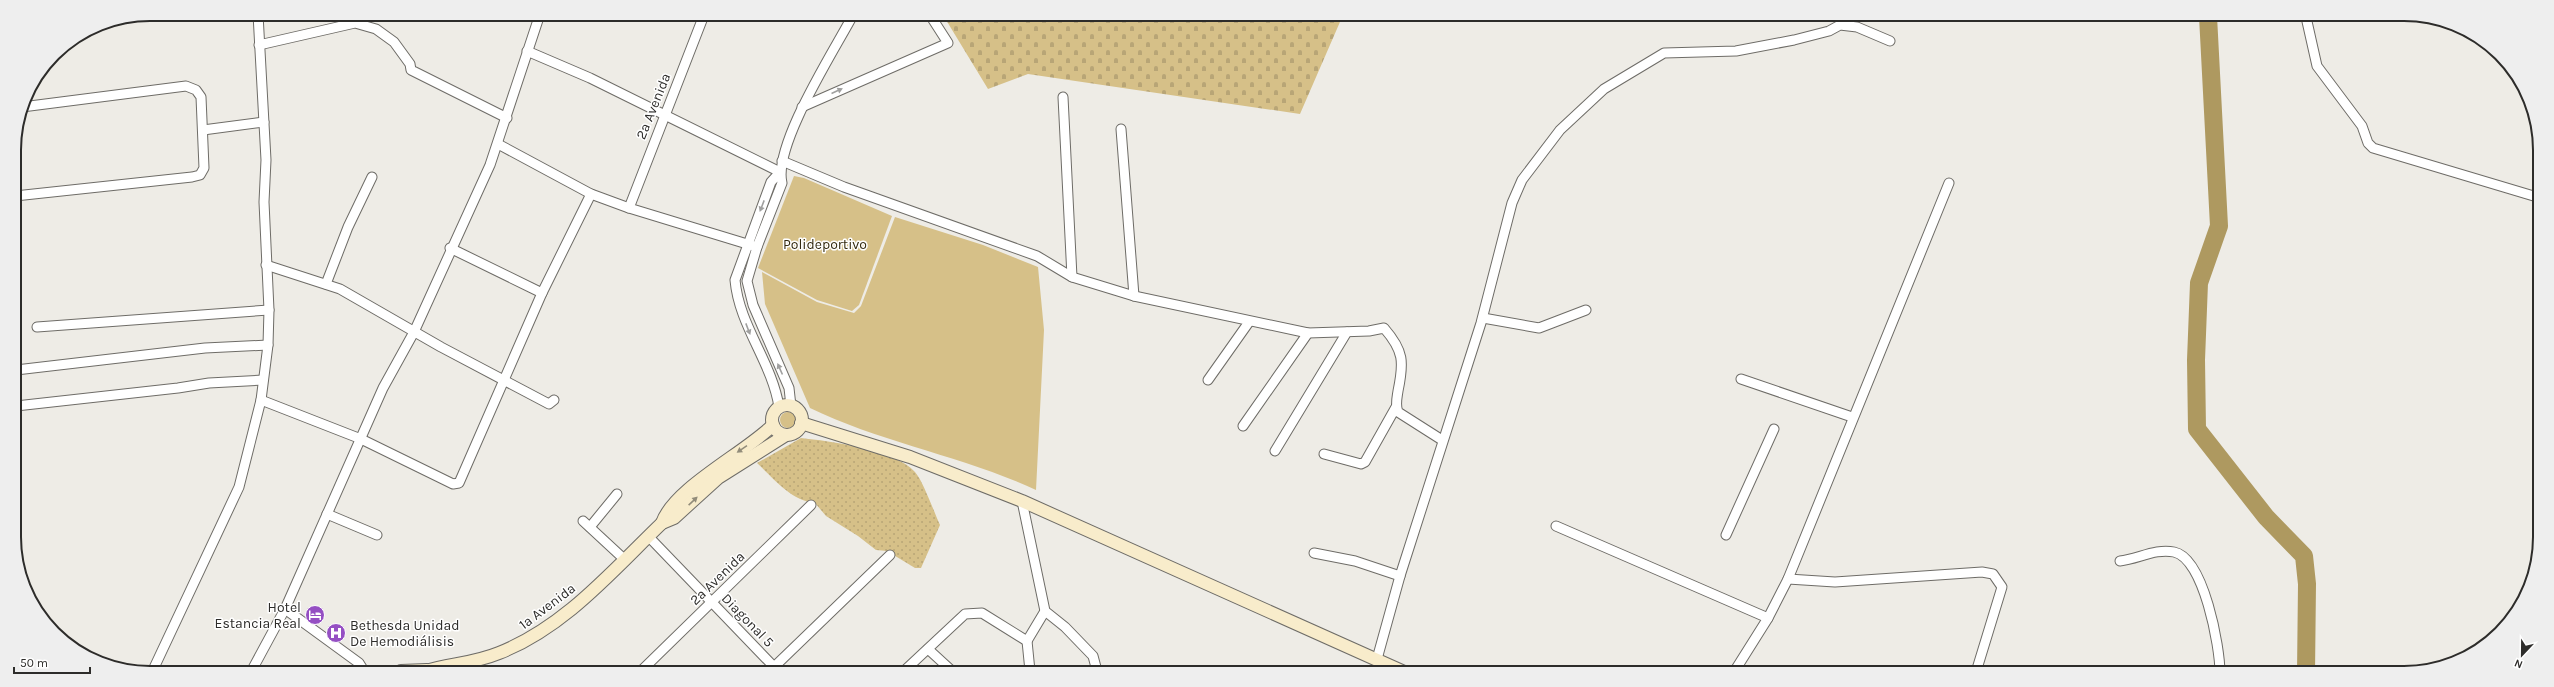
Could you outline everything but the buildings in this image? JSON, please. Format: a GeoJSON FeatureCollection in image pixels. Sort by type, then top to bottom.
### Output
{"type":"FeatureCollection","features":[{"type":"Feature","properties":{"kind":"main road"},"geometry":{"type":"LineString","coordinates":[[791,406],[800,412],[801,423],[796,432],[786,435],[776,430],[773,425],[773,415],[779,407],[791,406]]}},
{"type":"Feature","properties":{"kind":"main road"},"geometry":{"type":"LineString","coordinates":[[801,423],[910,458],[1022,501],[1392,666]]}},
{"type":"Feature","properties":{"kind":"main road","name":"1a Avenida"},"geometry":{"type":"LineString","coordinates":[[662,523],[666,511],[716,468],[762,436],[773,425]]}},
{"type":"Feature","properties":{"kind":"main road","name":"1a Avenida"},"geometry":{"type":"LineString","coordinates":[[449,666],[472,662],[526,641],[579,604],[662,523],[674,518],[718,478],[786,435]]}},
{"type":"Feature","properties":{"kind":"street"},"geometry":{"type":"LineString","coordinates":[[155,666],[239,487],[262,400],[268,345],[269,310],[266,265],[264,122],[258,21]]}},
{"type":"Feature","properties":{"kind":"street"},"geometry":{"type":"LineString","coordinates":[[254,666],[285,609],[361,439],[382,388],[414,332],[450,248],[498,144],[538,21]]}},
{"type":"Feature","properties":{"kind":"street","name":"2a Avenida"},"geometry":{"type":"LineString","coordinates":[[629,208],[702,21]]}},
{"type":"Feature","properties":{"kind":"street"},"geometry":{"type":"LineString","coordinates":[[791,406],[789,388],[753,305],[748,286],[750,268],[782,183],[780,172],[782,161],[802,107],[850,21]]}},
{"type":"Feature","properties":{"kind":"street"},"geometry":{"type":"LineString","coordinates":[[802,107],[948,42],[934,21]]}},
{"type":"Feature","properties":{"kind":"street"},"geometry":{"type":"LineString","coordinates":[[2307,21],[2317,66],[2362,126],[2368,143],[2373,148],[2533,196]]}},
{"type":"Feature","properties":{"kind":"street"},"geometry":{"type":"LineString","coordinates":[[259,45],[355,23],[376,30],[394,42],[410,64],[411,70],[507,118]]}},
{"type":"Feature","properties":{"kind":"street"},"geometry":{"type":"LineString","coordinates":[[1377,659],[1400,576],[1442,440],[1483,318],[1512,203],[1522,180],[1560,130],[1604,90],[1664,53],[1736,51],[1794,40],[1829,31],[1840,25],[1857,26],[1890,40]]}},
{"type":"Feature","properties":{"kind":"street"},"geometry":{"type":"LineString","coordinates":[[527,51],[590,78],[664,116],[780,172]]}},
{"type":"Feature","properties":{"kind":"street"},"geometry":{"type":"LineString","coordinates":[[21,195],[192,177],[200,175],[204,168],[201,97],[196,90],[186,86],[29,106]]}},
{"type":"Feature","properties":{"kind":"street"},"geometry":{"type":"LineString","coordinates":[[1063,97],[1072,278]]}},
{"type":"Feature","properties":{"kind":"street"},"geometry":{"type":"LineString","coordinates":[[203,130],[264,122]]}},
{"type":"Feature","properties":{"kind":"street"},"geometry":{"type":"LineString","coordinates":[[1122,129],[1134,296]]}},
{"type":"Feature","properties":{"kind":"street"},"geometry":{"type":"LineString","coordinates":[[498,144],[591,194],[629,208],[747,246],[757,247]]}},
{"type":"Feature","properties":{"kind":"street"},"geometry":{"type":"LineString","coordinates":[[782,161],[844,187],[1036,256],[1072,278],[1134,296],[1308,334],[1384,328],[1399,347],[1403,365],[1396,407],[1365,462],[1360,464],[1324,454]]}},
{"type":"Feature","properties":{"kind":"street"},"geometry":{"type":"LineString","coordinates":[[779,407],[771,376],[755,346],[736,292],[735,280],[771,182],[780,172]]}},
{"type":"Feature","properties":{"kind":"street"},"geometry":{"type":"LineString","coordinates":[[326,284],[348,227],[372,177]]}},
{"type":"Feature","properties":{"kind":"street"},"geometry":{"type":"LineString","coordinates":[[1738,666],[1768,618],[1788,579],[1852,417],[1949,183]]}},
{"type":"Feature","properties":{"kind":"street"},"geometry":{"type":"LineString","coordinates":[[262,400],[361,439],[453,484],[459,483],[542,293],[591,194]]}},
{"type":"Feature","properties":{"kind":"street"},"geometry":{"type":"LineString","coordinates":[[450,248],[542,293]]}},
{"type":"Feature","properties":{"kind":"street"},"geometry":{"type":"LineString","coordinates":[[266,265],[326,284],[549,404],[554,400]]}},
{"type":"Feature","properties":{"kind":"street"},"geometry":{"type":"LineString","coordinates":[[37,327],[269,310]]}},
{"type":"Feature","properties":{"kind":"street"},"geometry":{"type":"LineString","coordinates":[[1483,318],[1539,328],[1586,310]]}},
{"type":"Feature","properties":{"kind":"street"},"geometry":{"type":"LineString","coordinates":[[1208,380],[1249,322]]}},
{"type":"Feature","properties":{"kind":"street"},"geometry":{"type":"LineString","coordinates":[[1275,451],[1347,332]]}},
{"type":"Feature","properties":{"kind":"street"},"geometry":{"type":"LineString","coordinates":[[1243,426],[1308,334]]}},
{"type":"Feature","properties":{"kind":"street"},"geometry":{"type":"LineString","coordinates":[[21,369],[182,351],[268,345]]}},
{"type":"Feature","properties":{"kind":"street"},"geometry":{"type":"LineString","coordinates":[[1741,379],[1852,417]]}},
{"type":"Feature","properties":{"kind":"street"},"geometry":{"type":"LineString","coordinates":[[21,405],[178,388],[209,383],[263,380]]}},
{"type":"Feature","properties":{"kind":"street"},"geometry":{"type":"LineString","coordinates":[[1396,407],[1403,418],[1442,440]]}},
{"type":"Feature","properties":{"kind":"street"},"geometry":{"type":"LineString","coordinates":[[1726,535],[1774,429]]}},
{"type":"Feature","properties":{"kind":"street"},"geometry":{"type":"LineString","coordinates":[[617,494],[587,524],[624,559]]}},
{"type":"Feature","properties":{"kind":"street"},"geometry":{"type":"LineString","coordinates":[[1022,501],[1045,611],[1065,627],[1093,656],[1096,666]]}},
{"type":"Feature","properties":{"kind":"street","name":"2a Avenida"},"geometry":{"type":"LineString","coordinates":[[649,666],[811,505]]}},
{"type":"Feature","properties":{"kind":"street"},"geometry":{"type":"LineString","coordinates":[[327,514],[377,535]]}},
{"type":"Feature","properties":{"kind":"street"},"geometry":{"type":"LineString","coordinates":[[1556,526],[1768,618]]}},
{"type":"Feature","properties":{"kind":"street","name":"Diagonal 5"},"geometry":{"type":"LineString","coordinates":[[648,536],[773,666]]}},
{"type":"Feature","properties":{"kind":"street"},"geometry":{"type":"LineString","coordinates":[[2120,561],[2157,551],[2176,552],[2186,560],[2201,581],[2220,657],[2220,666]]}},
{"type":"Feature","properties":{"kind":"street"},"geometry":{"type":"LineString","coordinates":[[1314,553],[1355,561],[1400,576]]}},
{"type":"Feature","properties":{"kind":"street"},"geometry":{"type":"LineString","coordinates":[[779,666],[890,555]]}},
{"type":"Feature","properties":{"kind":"street"},"geometry":{"type":"LineString","coordinates":[[1788,579],[1835,582],[1982,572],[1993,574],[2002,588],[1978,666]]}},
{"type":"Feature","properties":{"kind":"street"},"geometry":{"type":"LineString","coordinates":[[285,609],[360,666]]}},
{"type":"Feature","properties":{"kind":"street"},"geometry":{"type":"LineString","coordinates":[[1030,666],[1027,641],[1045,611]]}},
{"type":"Feature","properties":{"kind":"street"},"geometry":{"type":"LineString","coordinates":[[909,666],[965,614],[974,612],[982,613],[1027,641]]}},
{"type":"Feature","properties":{"kind":"street"},"geometry":{"type":"LineString","coordinates":[[928,649],[947,666]]}},
{"type":"Feature","properties":{"kind":"green space"},"geometry":{"type":"Polygon","coordinates":[[[947,21],[1340,21],[1300,114],[1028,74],[988,89],[947,21]]]}},
{"type":"Feature","properties":{"kind":"green space","name":"Polideportivo"},"geometry":{"type":"Polygon","coordinates":[[[794,176],[804,178],[892,216],[859,305],[852,311],[817,300],[758,268],[794,176]]]}},
{"type":"Feature","properties":{"kind":"green space"},"geometry":{"type":"Polygon","coordinates":[[[895,217],[983,245],[1038,267],[1044,330],[1036,490],[980,468],[865,431],[810,408],[765,304],[762,272],[817,302],[854,313],[861,306],[895,217]]]}},
{"type":"Feature","properties":{"kind":"green space"},"geometry":{"type":"Polygon","coordinates":[[[788,412],[794,414],[796,420],[794,426],[788,428],[782,426],[780,420],[782,414],[788,412]]]}},
{"type":"Feature","properties":{"kind":"green space"},"geometry":{"type":"Polygon","coordinates":[[[801,438],[828,441],[878,452],[906,464],[915,472],[925,489],[940,525],[921,568],[915,568],[887,551],[876,550],[858,536],[826,516],[815,503],[798,498],[791,494],[776,482],[757,463],[801,438]]]}},
{"type":"Feature","properties":{"kind":"waterway"},"geometry":{"type":"LineString","coordinates":[[2208,21],[2219,226],[2199,283],[2196,360],[2197,429],[2266,517],[2304,556],[2307,584],[2306,666]]}},
{"type":"Feature","properties":{"kind":"place","name":"Hotel Estancia Real"},"geometry":{"type":"Point","coordinates":[315,615]}},
{"type":"Feature","properties":{"kind":"place","name":"Bethesda Unidad De Hemodiálisis"},"geometry":{"type":"Point","coordinates":[336,633]}}]}
